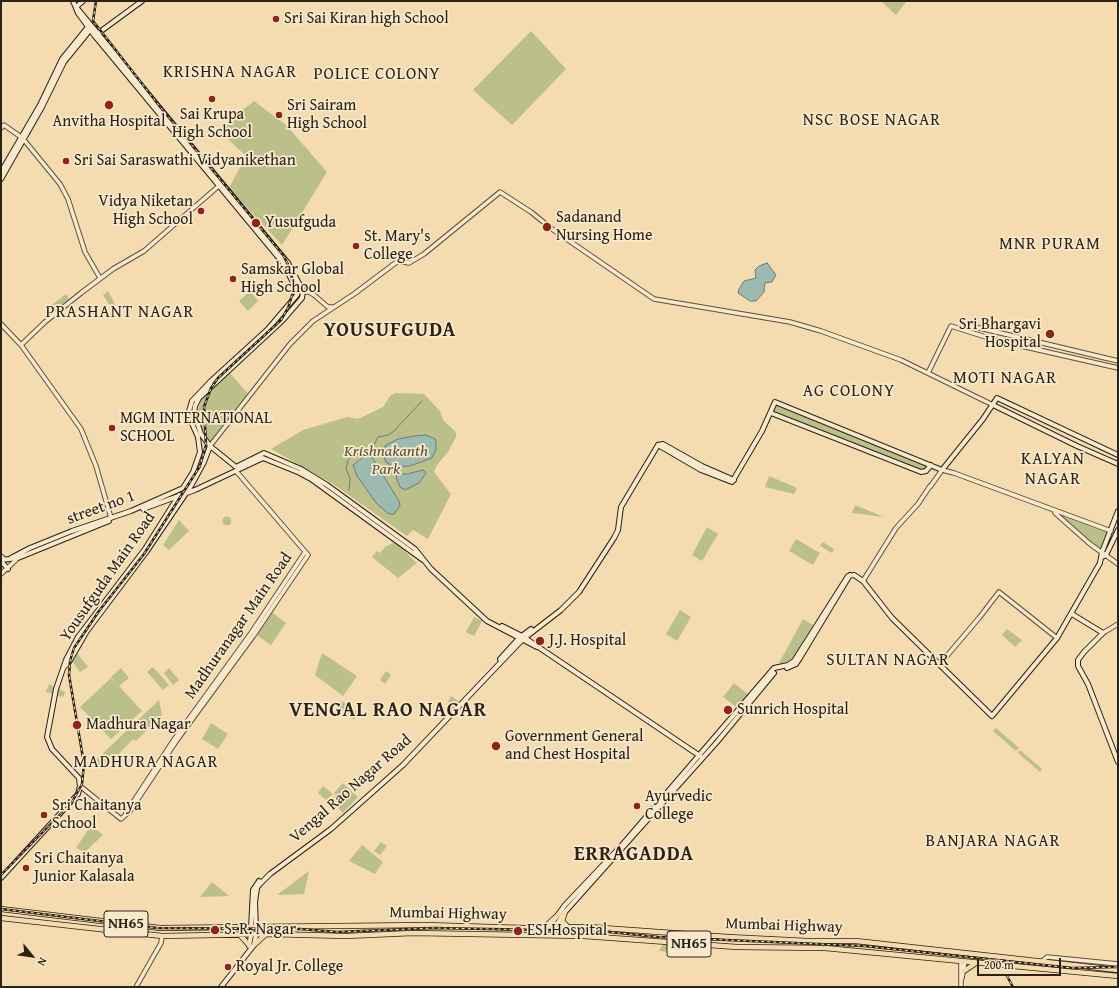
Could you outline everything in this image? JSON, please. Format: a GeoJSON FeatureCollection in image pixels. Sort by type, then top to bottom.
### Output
{"type":"FeatureCollection","features":[{"type":"Feature","properties":{"kind":"highway","name":"NH65"},"geometry":{"type":"LineString","coordinates":[[1,908],[7,910],[160,928],[254,928]]}},
{"type":"Feature","properties":{"kind":"highway"},"geometry":{"type":"LineString","coordinates":[[564,912],[562,922],[568,928]]}},
{"type":"Feature","properties":{"kind":"highway"},"geometry":{"type":"LineString","coordinates":[[543,928],[559,914]]}},
{"type":"Feature","properties":{"kind":"highway","name":"NH65"},"geometry":{"type":"LineString","coordinates":[[1,918],[162,936],[256,935]]}},
{"type":"Feature","properties":{"kind":"highway"},"geometry":{"type":"LineString","coordinates":[[465,925],[465,935]]}},
{"type":"Feature","properties":{"kind":"highway","name":"Mumbai Highway"},"geometry":{"type":"LineString","coordinates":[[254,928],[465,925],[543,928],[590,927],[708,936],[807,941],[877,942],[1118,970]]}},
{"type":"Feature","properties":{"kind":"highway","name":"Mumbai Highway"},"geometry":{"type":"LineString","coordinates":[[256,935],[346,936],[414,933],[584,936],[707,945],[874,952],[963,962]]}},
{"type":"Feature","properties":{"kind":"highway"},"geometry":{"type":"LineString","coordinates":[[240,935],[251,946],[266,934]]}},
{"type":"Feature","properties":{"kind":"highway"},"geometry":{"type":"LineString","coordinates":[[707,945],[708,936]]}},
{"type":"Feature","properties":{"kind":"highway"},"geometry":{"type":"LineString","coordinates":[[807,941],[807,949]]}},
{"type":"Feature","properties":{"kind":"highway","name":"NH65"},"geometry":{"type":"LineString","coordinates":[[963,962],[1117,976]]}},
{"type":"Feature","properties":{"kind":"highway"},"geometry":{"type":"LineString","coordinates":[[964,971],[976,963]]}},
{"type":"Feature","properties":{"kind":"highway"},"geometry":{"type":"LineString","coordinates":[[1063,971],[1064,964]]}},
{"type":"Feature","properties":{"kind":"highway"},"geometry":{"type":"LineString","coordinates":[[1084,973],[1085,966]]}},
{"type":"Feature","properties":{"kind":"main road"},"geometry":{"type":"LineString","coordinates":[[73,1],[89,28],[96,34]]}},
{"type":"Feature","properties":{"kind":"main road"},"geometry":{"type":"LineString","coordinates":[[76,7],[83,1]]}},
{"type":"Feature","properties":{"kind":"main road"},"geometry":{"type":"LineString","coordinates":[[96,34],[142,1]]}},
{"type":"Feature","properties":{"kind":"main road"},"geometry":{"type":"LineString","coordinates":[[76,7],[96,34],[221,185],[288,263],[304,292],[299,302],[283,320],[202,392]]}},
{"type":"Feature","properties":{"kind":"main road"},"geometry":{"type":"LineString","coordinates":[[1,172],[23,139],[70,49],[89,28]]}},
{"type":"Feature","properties":{"kind":"main road"},"geometry":{"type":"LineString","coordinates":[[1,179],[6,166]]}},
{"type":"Feature","properties":{"kind":"main road"},"geometry":{"type":"LineString","coordinates":[[183,488],[193,472],[200,452],[200,436],[194,413],[195,406],[202,392],[267,330],[297,295],[297,290],[283,263],[221,185]]}},
{"type":"Feature","properties":{"kind":"main road"},"geometry":{"type":"LineString","coordinates":[[933,465],[926,471],[921,472],[771,413],[775,402],[933,465],[942,469],[949,458],[958,452],[997,398],[1118,456]]}},
{"type":"Feature","properties":{"kind":"main road"},"geometry":{"type":"LineString","coordinates":[[993,405],[1077,446],[1118,464]]}},
{"type":"Feature","properties":{"kind":"main road","name":"Vengal Rao Nagar Road"},"geometry":{"type":"LineString","coordinates":[[254,928],[252,898],[255,885],[268,873],[325,832],[386,779],[425,741],[522,638],[579,592],[614,538],[618,530],[621,507],[658,445],[663,444],[702,466],[733,481],[771,413]]}},
{"type":"Feature","properties":{"kind":"main road"},"geometry":{"type":"LineString","coordinates":[[200,436],[210,446],[237,467],[261,457],[311,479],[423,560],[486,619],[537,647],[700,757]]}},
{"type":"Feature","properties":{"kind":"main road"},"geometry":{"type":"LineString","coordinates":[[187,492],[202,468],[210,446]]}},
{"type":"Feature","properties":{"kind":"main road","name":"street no 1"},"geometry":{"type":"LineString","coordinates":[[2,559],[17,556],[179,494],[195,490],[236,471],[261,457]]}},
{"type":"Feature","properties":{"kind":"main road","name":"street no 1"},"geometry":{"type":"LineString","coordinates":[[17,556],[72,531],[135,511],[183,488]]}},
{"type":"Feature","properties":{"kind":"main road","name":"Yousufguda Main Road"},"geometry":{"type":"LineString","coordinates":[[80,786],[79,778],[50,746],[47,737],[56,689],[70,652],[87,624],[145,549],[183,488]]}},
{"type":"Feature","properties":{"kind":"main road","name":"Yousufguda Main Road"},"geometry":{"type":"LineString","coordinates":[[64,667],[69,662],[87,631],[147,551],[187,492]]}},
{"type":"Feature","properties":{"kind":"main road"},"geometry":{"type":"LineString","coordinates":[[552,927],[776,670],[796,664],[850,575],[854,575],[863,581],[892,618],[992,716],[1057,638],[1072,614],[1102,555],[1118,511]]}},
{"type":"Feature","properties":{"kind":"main road"},"geometry":{"type":"LineString","coordinates":[[1102,555],[1106,554],[1118,530]]}},
{"type":"Feature","properties":{"kind":"main road"},"geometry":{"type":"LineString","coordinates":[[2,559],[8,568]]}},
{"type":"Feature","properties":{"kind":"main road"},"geometry":{"type":"LineString","coordinates":[[1072,614],[1103,633],[1084,652],[1078,660],[1078,666],[1088,684],[1118,762]]}},
{"type":"Feature","properties":{"kind":"main road"},"geometry":{"type":"LineString","coordinates":[[552,927],[559,914],[700,757]]}},
{"type":"Feature","properties":{"kind":"main road","name":"Yousufguda Main Road"},"geometry":{"type":"LineString","coordinates":[[1,874],[74,795],[78,782],[70,769]]}},
{"type":"Feature","properties":{"kind":"main road"},"geometry":{"type":"LineString","coordinates":[[1,878],[70,804],[78,794],[80,786]]}},
{"type":"Feature","properties":{"kind":"main road"},"geometry":{"type":"LineString","coordinates":[[220,987],[251,946],[251,935]]}},
{"type":"Feature","properties":{"kind":"main road"},"geometry":{"type":"LineString","coordinates":[[220,987],[248,951],[256,935]]}},
{"type":"Feature","properties":{"kind":"street"},"geometry":{"type":"LineString","coordinates":[[1,128],[4,125],[23,139],[60,184],[68,200],[85,252],[100,278]]}},
{"type":"Feature","properties":{"kind":"street"},"geometry":{"type":"LineString","coordinates":[[21,345],[45,322],[100,278],[144,251],[221,185]]}},
{"type":"Feature","properties":{"kind":"street"},"geometry":{"type":"LineString","coordinates":[[304,292],[309,292],[317,297],[325,306],[333,307],[394,263],[400,260],[409,263],[424,254],[500,192],[654,299],[797,324],[898,359],[993,405]]}},
{"type":"Feature","properties":{"kind":"street"},"geometry":{"type":"LineString","coordinates":[[210,446],[290,344],[315,320],[394,263]]}},
{"type":"Feature","properties":{"kind":"street"},"geometry":{"type":"LineString","coordinates":[[1,324],[21,345],[81,429],[96,466],[111,518]]}},
{"type":"Feature","properties":{"kind":"street"},"geometry":{"type":"LineString","coordinates":[[958,328],[967,325],[1118,361]]}},
{"type":"Feature","properties":{"kind":"street"},"geometry":{"type":"LineString","coordinates":[[928,373],[951,326],[995,340],[1118,368]]}},
{"type":"Feature","properties":{"kind":"street"},"geometry":{"type":"LineString","coordinates":[[863,581],[896,528],[918,504],[942,469],[1110,531]]}},
{"type":"Feature","properties":{"kind":"street","name":"Madhuranagar Main Road"},"geometry":{"type":"LineString","coordinates":[[80,786],[121,819],[175,738],[247,639],[306,554],[236,471]]}},
{"type":"Feature","properties":{"kind":"street"},"geometry":{"type":"LineString","coordinates":[[1053,511],[1102,555]]}},
{"type":"Feature","properties":{"kind":"street"},"geometry":{"type":"LineString","coordinates":[[1106,554],[1118,564]]}},
{"type":"Feature","properties":{"kind":"street"},"geometry":{"type":"LineString","coordinates":[[1,574],[8,568],[17,556]]}},
{"type":"Feature","properties":{"kind":"street"},"geometry":{"type":"LineString","coordinates":[[940,664],[999,592],[1057,638]]}},
{"type":"Feature","properties":{"kind":"street"},"geometry":{"type":"LineString","coordinates":[[1103,633],[1118,624]]}},
{"type":"Feature","properties":{"kind":"street"},"geometry":{"type":"LineString","coordinates":[[136,987],[161,943],[162,936]]}},
{"type":"Feature","properties":{"kind":"street"},"geometry":{"type":"LineString","coordinates":[[1041,962],[1047,957],[1118,964]]}},
{"type":"Feature","properties":{"kind":"street"},"geometry":{"type":"LineString","coordinates":[[961,981],[964,971],[963,962]]}},
{"type":"Feature","properties":{"kind":"street"},"geometry":{"type":"LineString","coordinates":[[962,987],[961,981],[963,962]]}},
{"type":"Feature","properties":{"kind":"green space"},"geometry":{"type":"Polygon","coordinates":[[[881,1],[905,1],[906,2],[896,15],[881,1]]]}},
{"type":"Feature","properties":{"kind":"green space"},"geometry":{"type":"Polygon","coordinates":[[[531,31],[566,69],[512,125],[473,90],[531,31]]]}},
{"type":"Feature","properties":{"kind":"green space"},"geometry":{"type":"Polygon","coordinates":[[[254,101],[286,125],[327,172],[282,245],[229,188],[246,156],[218,130],[254,101]]]}},
{"type":"Feature","properties":{"kind":"green space"},"geometry":{"type":"Polygon","coordinates":[[[108,291],[116,306],[111,307],[103,295],[108,291]]]}},
{"type":"Feature","properties":{"kind":"green space"},"geometry":{"type":"Polygon","coordinates":[[[250,291],[258,301],[248,311],[239,301],[250,291]]]}},
{"type":"Feature","properties":{"kind":"green space"},"geometry":{"type":"Polygon","coordinates":[[[66,294],[69,299],[56,309],[52,305],[66,294]]]}},
{"type":"Feature","properties":{"kind":"green space"},"geometry":{"type":"Polygon","coordinates":[[[229,372],[249,395],[212,444],[202,435],[197,412],[201,400],[229,372]]]}},
{"type":"Feature","properties":{"kind":"green space","name":"Krishnakanth Park"},"geometry":{"type":"Polygon","coordinates":[[[395,393],[424,394],[440,411],[443,420],[456,432],[456,437],[448,452],[437,465],[434,472],[451,494],[428,539],[413,530],[407,536],[333,484],[271,449],[303,430],[347,417],[358,419],[383,407],[390,396],[395,393]]]}},
{"type":"Feature","properties":{"kind":"green space"},"geometry":{"type":"Polygon","coordinates":[[[775,402],[931,465],[921,472],[771,413],[775,402]]]}},
{"type":"Feature","properties":{"kind":"green space"},"geometry":{"type":"Polygon","coordinates":[[[769,476],[797,488],[794,494],[765,487],[769,476]]]}},
{"type":"Feature","properties":{"kind":"green space"},"geometry":{"type":"Polygon","coordinates":[[[855,505],[884,517],[852,513],[855,505]]]}},
{"type":"Feature","properties":{"kind":"green space"},"geometry":{"type":"Polygon","coordinates":[[[1060,515],[1108,533],[1101,549],[1091,542],[1060,515]]]}},
{"type":"Feature","properties":{"kind":"green space"},"geometry":{"type":"Polygon","coordinates":[[[227,516],[232,521],[227,526],[222,521],[227,516]]]}},
{"type":"Feature","properties":{"kind":"green space"},"geometry":{"type":"Polygon","coordinates":[[[179,520],[189,531],[169,550],[163,545],[179,520]]]}},
{"type":"Feature","properties":{"kind":"green space"},"geometry":{"type":"Polygon","coordinates":[[[707,527],[718,534],[702,561],[692,555],[707,527]]]}},
{"type":"Feature","properties":{"kind":"green space"},"geometry":{"type":"Polygon","coordinates":[[[796,539],[820,553],[813,565],[789,551],[796,539]]]}},
{"type":"Feature","properties":{"kind":"green space"},"geometry":{"type":"Polygon","coordinates":[[[395,542],[417,563],[398,578],[372,557],[377,551],[380,553],[385,547],[395,542]]]}},
{"type":"Feature","properties":{"kind":"green space"},"geometry":{"type":"Polygon","coordinates":[[[823,542],[834,549],[832,553],[820,546],[823,542]]]}},
{"type":"Feature","properties":{"kind":"green space"},"geometry":{"type":"Polygon","coordinates":[[[269,610],[286,623],[271,645],[254,633],[269,610]]]}},
{"type":"Feature","properties":{"kind":"green space"},"geometry":{"type":"Polygon","coordinates":[[[680,610],[691,617],[677,641],[666,634],[680,610]]]}},
{"type":"Feature","properties":{"kind":"green space"},"geometry":{"type":"Polygon","coordinates":[[[474,617],[482,621],[474,636],[466,632],[474,617]]]}},
{"type":"Feature","properties":{"kind":"green space"},"geometry":{"type":"Polygon","coordinates":[[[803,619],[813,625],[792,659],[781,664],[779,663],[803,619]]]}},
{"type":"Feature","properties":{"kind":"green space"},"geometry":{"type":"Polygon","coordinates":[[[1007,629],[1022,640],[1015,647],[1002,635],[1007,629]]]}},
{"type":"Feature","properties":{"kind":"green space"},"geometry":{"type":"Polygon","coordinates":[[[77,653],[88,667],[80,672],[72,661],[77,653]]]}},
{"type":"Feature","properties":{"kind":"green space"},"geometry":{"type":"Polygon","coordinates":[[[322,653],[357,676],[343,696],[315,675],[322,653]]]}},
{"type":"Feature","properties":{"kind":"green space"},"geometry":{"type":"Polygon","coordinates":[[[153,667],[169,685],[163,690],[147,672],[153,667]]]}},
{"type":"Feature","properties":{"kind":"green space"},"geometry":{"type":"Polygon","coordinates":[[[121,668],[129,678],[119,686],[142,711],[111,739],[80,707],[111,678],[117,684],[111,677],[121,668]]]}},
{"type":"Feature","properties":{"kind":"green space"},"geometry":{"type":"Polygon","coordinates":[[[169,668],[179,680],[173,685],[164,673],[169,668]]]}},
{"type":"Feature","properties":{"kind":"green space"},"geometry":{"type":"Polygon","coordinates":[[[386,671],[391,675],[385,684],[380,680],[386,671]]]}},
{"type":"Feature","properties":{"kind":"green space"},"geometry":{"type":"Polygon","coordinates":[[[734,683],[749,695],[738,708],[723,697],[734,683]]]}},
{"type":"Feature","properties":{"kind":"green space"},"geometry":{"type":"Polygon","coordinates":[[[49,684],[65,692],[63,697],[46,692],[49,684]]]}},
{"type":"Feature","properties":{"kind":"green space"},"geometry":{"type":"Polygon","coordinates":[[[451,696],[459,701],[452,709],[447,705],[451,696]]]}},
{"type":"Feature","properties":{"kind":"green space"},"geometry":{"type":"Polygon","coordinates":[[[159,700],[162,715],[136,741],[133,739],[104,770],[95,761],[159,700]]]}},
{"type":"Feature","properties":{"kind":"green space"},"geometry":{"type":"Polygon","coordinates":[[[342,701],[359,713],[354,720],[339,707],[342,701]]]}},
{"type":"Feature","properties":{"kind":"green space"},"geometry":{"type":"Polygon","coordinates":[[[211,723],[228,734],[218,749],[202,739],[211,723]]]}},
{"type":"Feature","properties":{"kind":"green space"},"geometry":{"type":"Polygon","coordinates":[[[996,728],[1019,748],[1016,751],[993,731],[996,728]]]}},
{"type":"Feature","properties":{"kind":"green space"},"geometry":{"type":"Polygon","coordinates":[[[1020,750],[1042,769],[1040,772],[1018,753],[1020,750]]]}},
{"type":"Feature","properties":{"kind":"green space"},"geometry":{"type":"Polygon","coordinates":[[[343,783],[358,797],[343,813],[331,801],[336,795],[334,793],[343,783]]]}},
{"type":"Feature","properties":{"kind":"green space"},"geometry":{"type":"Polygon","coordinates":[[[323,786],[333,794],[326,800],[318,793],[323,786]]]}},
{"type":"Feature","properties":{"kind":"green space"},"geometry":{"type":"Polygon","coordinates":[[[91,825],[103,835],[85,852],[76,848],[91,825]]]}},
{"type":"Feature","properties":{"kind":"green space"},"geometry":{"type":"Polygon","coordinates":[[[381,842],[387,846],[380,855],[374,851],[381,842]]]}},
{"type":"Feature","properties":{"kind":"green space"},"geometry":{"type":"Polygon","coordinates":[[[362,845],[383,862],[375,874],[349,861],[362,845]]]}},
{"type":"Feature","properties":{"kind":"green space"},"geometry":{"type":"Polygon","coordinates":[[[309,871],[304,894],[277,895],[309,871]]]}},
{"type":"Feature","properties":{"kind":"green space"},"geometry":{"type":"Polygon","coordinates":[[[212,882],[229,896],[200,897],[212,882]]]}},
{"type":"Feature","properties":{"kind":"green space"},"geometry":{"type":"Polygon","coordinates":[[[663,944],[672,945],[669,952],[659,951],[663,944]]]}},
{"type":"Feature","properties":{"kind":"water"},"geometry":{"type":"Polygon","coordinates":[[[767,263],[776,275],[772,282],[765,283],[764,292],[756,301],[750,301],[738,293],[744,281],[756,278],[755,270],[759,266],[767,263]]]}},
{"type":"Feature","properties":{"kind":"water"},"geometry":{"type":"Polygon","coordinates":[[[426,435],[435,439],[436,442],[436,450],[432,458],[410,466],[393,467],[386,462],[382,451],[386,445],[398,439],[426,435]]]}},
{"type":"Feature","properties":{"kind":"water"},"geometry":{"type":"Polygon","coordinates":[[[366,455],[372,457],[399,501],[400,506],[394,514],[389,514],[377,504],[357,476],[353,465],[366,455]]]}},
{"type":"Feature","properties":{"kind":"water"},"geometry":{"type":"Polygon","coordinates":[[[423,470],[426,473],[419,483],[405,490],[400,487],[396,477],[397,474],[407,474],[423,470]]]}},
{"type":"Feature","properties":{"kind":"waterway"},"geometry":{"type":"LineString","coordinates":[[349,490],[350,479],[346,468],[348,460],[352,456],[372,449],[378,437],[388,435],[393,432],[422,401]]}},
{"type":"Feature","properties":{"kind":"railway"},"geometry":{"type":"LineString","coordinates":[[1,875],[72,802],[82,784],[84,764],[69,675],[70,661],[74,648],[99,611],[144,554],[200,466],[206,445],[204,407],[211,388],[218,378],[281,320],[288,308],[293,292],[291,270],[283,255],[161,108],[93,21],[96,1]]}},
{"type":"Feature","properties":{"kind":"railway"},"geometry":{"type":"LineString","coordinates":[[1,909],[157,928],[300,929],[337,932],[433,928],[600,931],[658,937],[864,946],[1072,968],[1118,967]]}},
{"type":"Feature","properties":{"kind":"railway"},"geometry":{"type":"LineString","coordinates":[[1007,976],[1013,987]]}},
{"type":"Feature","properties":{"kind":"place","name":"Sri Sai Kiran high School"},"geometry":{"type":"Point","coordinates":[276,19]}},
{"type":"Feature","properties":{"kind":"place","name":"Sai Krupa High School"},"geometry":{"type":"Point","coordinates":[212,99]}},
{"type":"Feature","properties":{"kind":"place","name":"Anvitha Hospital"},"geometry":{"type":"Point","coordinates":[109,105]}},
{"type":"Feature","properties":{"kind":"place","name":"Sri Sairam High School"},"geometry":{"type":"Point","coordinates":[279,115]}},
{"type":"Feature","properties":{"kind":"place","name":"Sri Sai Saraswathi Vidyanikethan"},"geometry":{"type":"Point","coordinates":[66,161]}},
{"type":"Feature","properties":{"kind":"place","name":"Vidya Niketan High School"},"geometry":{"type":"Point","coordinates":[201,211]}},
{"type":"Feature","properties":{"kind":"place","name":"Yusufguda"},"geometry":{"type":"Point","coordinates":[256,223]}},
{"type":"Feature","properties":{"kind":"place","name":"Sadanand Nursing Home"},"geometry":{"type":"Point","coordinates":[547,227]}},
{"type":"Feature","properties":{"kind":"place","name":"St. Mary's College"},"geometry":{"type":"Point","coordinates":[356,246]}},
{"type":"Feature","properties":{"kind":"place","name":"Samskar Global High School"},"geometry":{"type":"Point","coordinates":[233,279]}},
{"type":"Feature","properties":{"kind":"place","name":"Sri Bhargavi Hospital"},"geometry":{"type":"Point","coordinates":[1050,334]}},
{"type":"Feature","properties":{"kind":"place","name":"MGM INTERNATIONAL SCHOOL"},"geometry":{"type":"Point","coordinates":[112,428]}},
{"type":"Feature","properties":{"kind":"place","name":"J.J. Hospital"},"geometry":{"type":"Point","coordinates":[540,641]}},
{"type":"Feature","properties":{"kind":"place","name":"Sunrich Hospital"},"geometry":{"type":"Point","coordinates":[728,710]}},
{"type":"Feature","properties":{"kind":"place","name":"Madhura Nagar"},"geometry":{"type":"Point","coordinates":[77,725]}},
{"type":"Feature","properties":{"kind":"place","name":"Government General and Chest Hospital"},"geometry":{"type":"Point","coordinates":[496,746]}},
{"type":"Feature","properties":{"kind":"place","name":"Ayurvedic College"},"geometry":{"type":"Point","coordinates":[637,806]}},
{"type":"Feature","properties":{"kind":"place","name":"Sri Chaitanya School"},"geometry":{"type":"Point","coordinates":[44,815]}},
{"type":"Feature","properties":{"kind":"place","name":"Sri Chaitanya Junior Kalasala"},"geometry":{"type":"Point","coordinates":[26,868]}},
{"type":"Feature","properties":{"kind":"place","name":"S. R. Nagar"},"geometry":{"type":"Point","coordinates":[215,930]}},
{"type":"Feature","properties":{"kind":"place","name":"ESI Hospital"},"geometry":{"type":"Point","coordinates":[518,931]}},
{"type":"Feature","properties":{"kind":"place","name":"Royal Jr. College"},"geometry":{"type":"Point","coordinates":[228,967]}},
{"type":"Feature","properties":{"kind":"district","name":"KRISHNA NAGAR"},"geometry":{"type":"Point","coordinates":[230,73]}},
{"type":"Feature","properties":{"kind":"district","name":"POLICE COLONY"},"geometry":{"type":"Point","coordinates":[377,75]}},
{"type":"Feature","properties":{"kind":"district","name":"NSC BOSE NAGAR"},"geometry":{"type":"Point","coordinates":[872,121]}},
{"type":"Feature","properties":{"kind":"district","name":"MNR PURAM"},"geometry":{"type":"Point","coordinates":[1050,245]}},
{"type":"Feature","properties":{"kind":"district","name":"PRASHANT NAGAR"},"geometry":{"type":"Point","coordinates":[120,313]}},
{"type":"Feature","properties":{"kind":"district","name":"YOUSUFGUDA"},"geometry":{"type":"Point","coordinates":[390,331]}},
{"type":"Feature","properties":{"kind":"district","name":"MOTI NAGAR"},"geometry":{"type":"Point","coordinates":[1005,379]}},
{"type":"Feature","properties":{"kind":"district","name":"AG COLONY"},"geometry":{"type":"Point","coordinates":[849,392]}},
{"type":"Feature","properties":{"kind":"district","name":"KALYAN NAGAR"},"geometry":{"type":"Point","coordinates":[1053,470]}},
{"type":"Feature","properties":{"kind":"district","name":"SULTAN NAGAR"},"geometry":{"type":"Point","coordinates":[888,661]}},
{"type":"Feature","properties":{"kind":"district","name":"VENGAL RAO NAGAR"},"geometry":{"type":"Point","coordinates":[388,711]}},
{"type":"Feature","properties":{"kind":"district","name":"MADHURA NAGAR"},"geometry":{"type":"Point","coordinates":[146,763]}},
{"type":"Feature","properties":{"kind":"district","name":"BANJARA NAGAR"},"geometry":{"type":"Point","coordinates":[993,842]}},
{"type":"Feature","properties":{"kind":"district","name":"ERRAGADDA"},"geometry":{"type":"Point","coordinates":[634,855]}}]}
